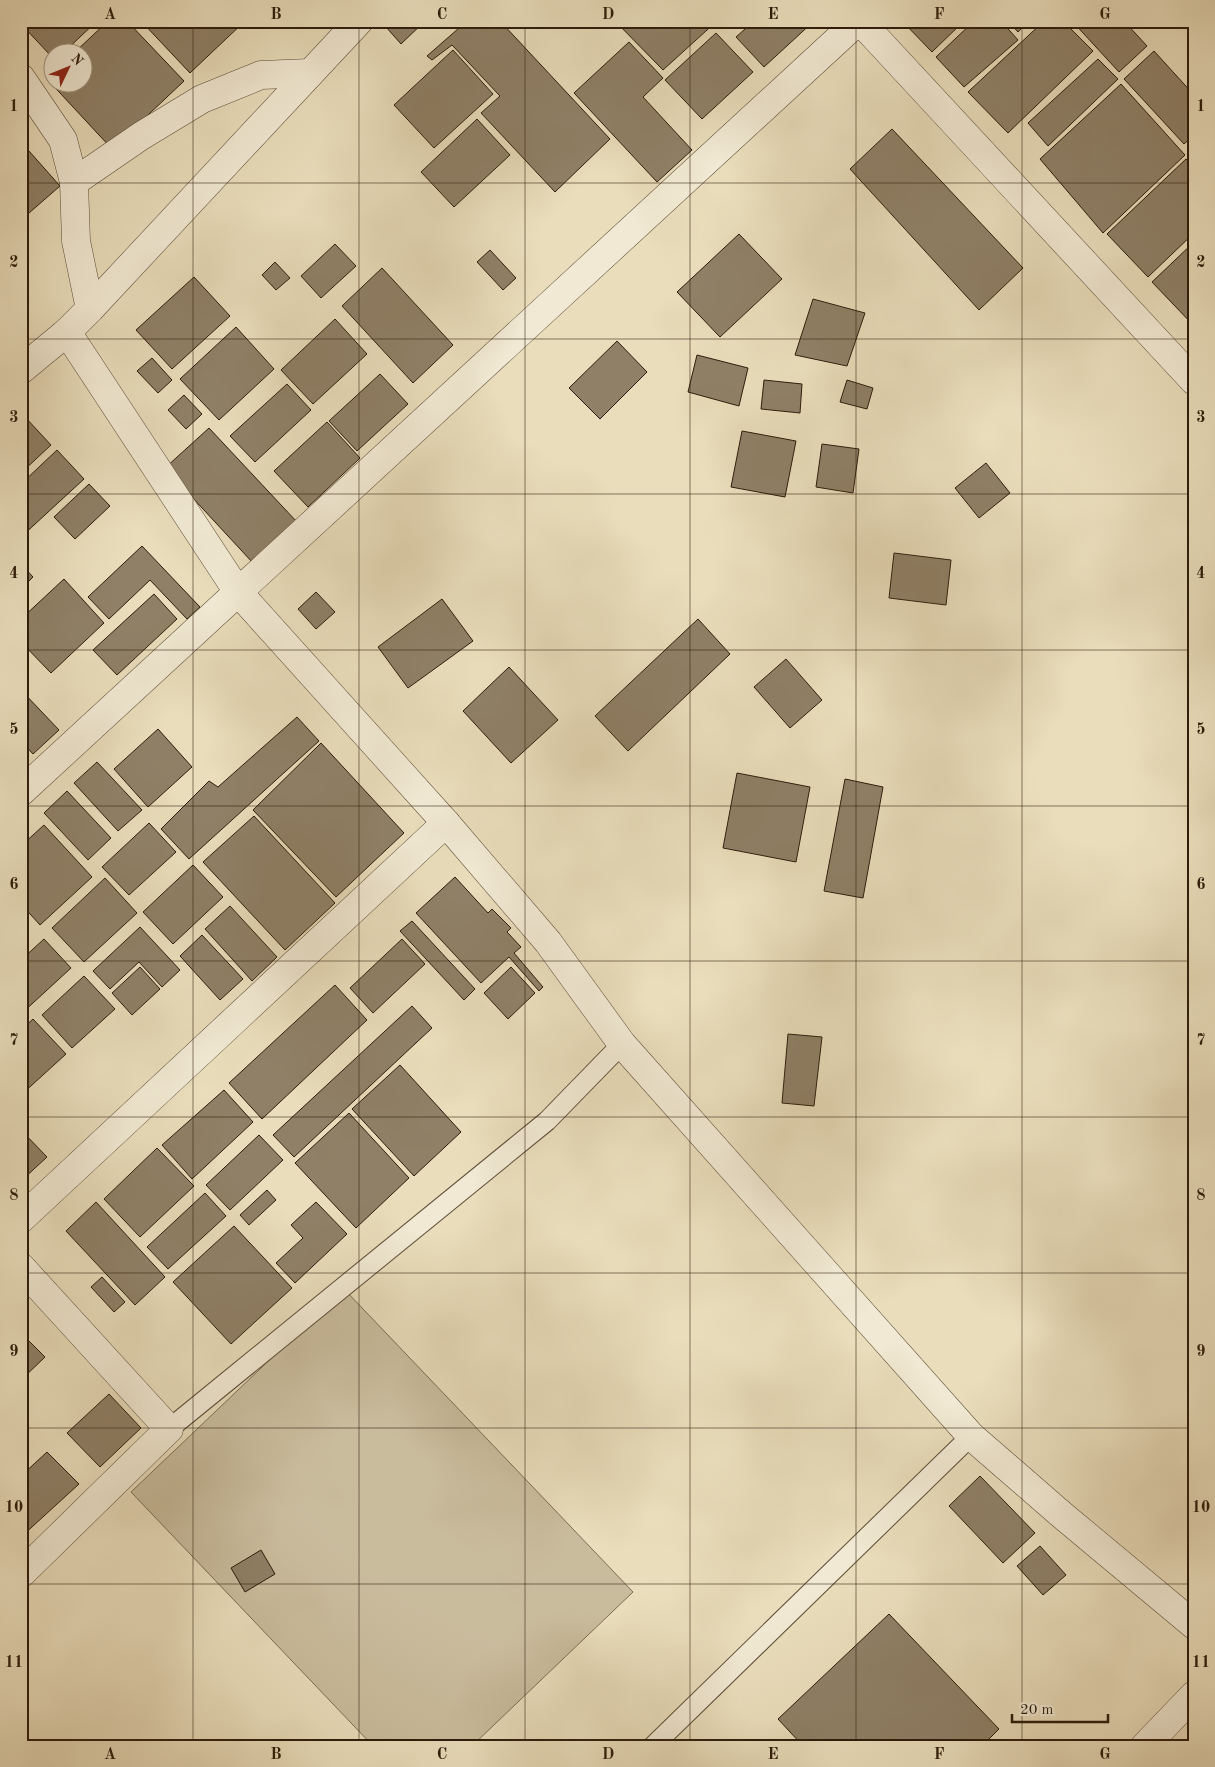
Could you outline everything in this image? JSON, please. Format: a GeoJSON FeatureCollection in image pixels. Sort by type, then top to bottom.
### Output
{"type":"FeatureCollection","features":[{"type":"Feature","properties":{"kind":"street"},"geometry":{"type":"LineString","coordinates":[[21,370],[67,332],[90,309],[359,21]]}},
{"type":"Feature","properties":{"kind":"street"},"geometry":{"type":"LineString","coordinates":[[21,792],[859,21],[1194,381]]}},
{"type":"Feature","properties":{"kind":"street"},"geometry":{"type":"LineString","coordinates":[[74,182],[141,136],[202,99],[261,75],[310,72]]}},
{"type":"Feature","properties":{"kind":"street"},"geometry":{"type":"LineString","coordinates":[[21,78],[63,140],[74,182],[76,241],[90,309]]}},
{"type":"Feature","properties":{"kind":"street"},"geometry":{"type":"LineString","coordinates":[[67,332],[238,592],[446,823],[548,942],[622,1044],[971,1436],[1194,1625]]}},
{"type":"Feature","properties":{"kind":"street"},"geometry":{"type":"LineString","coordinates":[[21,1219],[446,823]]}},
{"type":"Feature","properties":{"kind":"street"},"geometry":{"type":"LineString","coordinates":[[21,1267],[169,1429],[21,1574]]}},
{"type":"Feature","properties":{"kind":"street"},"geometry":{"type":"LineString","coordinates":[[1145,1746],[1194,1695]]}},
{"type":"Feature","properties":{"kind":"lane"},"geometry":{"type":"LineString","coordinates":[[169,1429],[547,1120],[622,1044]]}},
{"type":"Feature","properties":{"kind":"lane"},"geometry":{"type":"LineString","coordinates":[[653,1746],[971,1436]]}},
{"type":"Feature","properties":{"kind":"shaded area"},"geometry":{"type":"Polygon","coordinates":[[[344,1289],[633,1592],[472,1746],[373,1746],[131,1492],[344,1289]]]}},
{"type":"Feature","properties":{"kind":"building"},"geometry":{"type":"Polygon","coordinates":[[[21,21],[97,21],[75,42],[42,42],[42,46],[21,24],[21,21]]]}},
{"type":"Feature","properties":{"kind":"building"},"geometry":{"type":"Polygon","coordinates":[[[108,21],[127,21],[184,81],[112,149],[59,92],[92,92],[92,42],[86,42],[108,21]]]}},
{"type":"Feature","properties":{"kind":"building"},"geometry":{"type":"Polygon","coordinates":[[[141,21],[245,21],[190,73],[141,21]]]}},
{"type":"Feature","properties":{"kind":"building"},"geometry":{"type":"Polygon","coordinates":[[[392,21],[425,21],[401,44],[386,27],[392,21]]]}},
{"type":"Feature","properties":{"kind":"building"},"geometry":{"type":"Polygon","coordinates":[[[467,21],[500,21],[610,139],[555,192],[481,113],[500,96],[452,45],[432,60],[427,56],[467,21]]]}},
{"type":"Feature","properties":{"kind":"building"},"geometry":{"type":"Polygon","coordinates":[[[615,21],[717,21],[663,70],[615,21]]]}},
{"type":"Feature","properties":{"kind":"building"},"geometry":{"type":"Polygon","coordinates":[[[754,21],[814,21],[764,67],[736,37],[754,21]]]}},
{"type":"Feature","properties":{"kind":"building"},"geometry":{"type":"Polygon","coordinates":[[[904,21],[964,21],[932,52],[904,21]]]}},
{"type":"Feature","properties":{"kind":"building"},"geometry":{"type":"Polygon","coordinates":[[[974,21],[1001,21],[1018,40],[964,87],[936,57],[974,21]]]}},
{"type":"Feature","properties":{"kind":"building"},"geometry":{"type":"Polygon","coordinates":[[[1008,21],[1029,21],[1018,32],[1008,21]]]}},
{"type":"Feature","properties":{"kind":"building"},"geometry":{"type":"Polygon","coordinates":[[[1044,21],[1063,21],[1093,51],[1008,133],[968,92],[1044,21]]]}},
{"type":"Feature","properties":{"kind":"building"},"geometry":{"type":"Polygon","coordinates":[[[1072,21],[1124,21],[1147,46],[1119,72],[1072,21]]]}},
{"type":"Feature","properties":{"kind":"building"},"geometry":{"type":"Polygon","coordinates":[[[716,33],[753,72],[702,119],[665,80],[716,33]]]}},
{"type":"Feature","properties":{"kind":"building"},"geometry":{"type":"Polygon","coordinates":[[[629,42],[663,78],[643,97],[692,150],[657,182],[574,93],[629,42]]]}},
{"type":"Feature","properties":{"kind":"building"},"geometry":{"type":"Polygon","coordinates":[[[453,50],[493,94],[434,148],[394,105],[453,50]]]}},
{"type":"Feature","properties":{"kind":"building"},"geometry":{"type":"Polygon","coordinates":[[[1154,51],[1194,95],[1194,135],[1184,144],[1124,79],[1154,51]]]}},
{"type":"Feature","properties":{"kind":"building"},"geometry":{"type":"Polygon","coordinates":[[[1098,59],[1118,79],[1048,146],[1028,123],[1098,59]]]}},
{"type":"Feature","properties":{"kind":"building"},"geometry":{"type":"Polygon","coordinates":[[[1121,84],[1185,155],[1103,233],[1040,159],[1121,84]]]}},
{"type":"Feature","properties":{"kind":"building"},"geometry":{"type":"Polygon","coordinates":[[[477,119],[510,155],[454,207],[421,172],[477,119]]]}},
{"type":"Feature","properties":{"kind":"building"},"geometry":{"type":"Polygon","coordinates":[[[892,129],[1023,268],[979,310],[850,169],[892,129]]]}},
{"type":"Feature","properties":{"kind":"building"},"geometry":{"type":"Polygon","coordinates":[[[21,142],[60,186],[21,220],[21,142]]]}},
{"type":"Feature","properties":{"kind":"building"},"geometry":{"type":"Polygon","coordinates":[[[1186,159],[1194,168],[1194,233],[1148,277],[1107,234],[1186,159]]]}},
{"type":"Feature","properties":{"kind":"building"},"geometry":{"type":"Polygon","coordinates":[[[739,234],[782,279],[720,337],[677,292],[739,234]]]}},
{"type":"Feature","properties":{"kind":"building"},"geometry":{"type":"Polygon","coordinates":[[[1194,242],[1194,326],[1152,282],[1194,242]]]}},
{"type":"Feature","properties":{"kind":"building"},"geometry":{"type":"Polygon","coordinates":[[[335,244],[356,266],[321,298],[301,276],[335,244]]]}},
{"type":"Feature","properties":{"kind":"building"},"geometry":{"type":"Polygon","coordinates":[[[490,250],[516,278],[503,290],[477,262],[490,250]]]}},
{"type":"Feature","properties":{"kind":"building"},"geometry":{"type":"Polygon","coordinates":[[[275,262],[290,278],[276,290],[262,275],[275,262]]]}},
{"type":"Feature","properties":{"kind":"building"},"geometry":{"type":"Polygon","coordinates":[[[382,268],[453,345],[413,383],[342,306],[382,268]]]}},
{"type":"Feature","properties":{"kind":"building"},"geometry":{"type":"Polygon","coordinates":[[[194,277],[230,316],[172,369],[136,330],[194,277]]]}},
{"type":"Feature","properties":{"kind":"building"},"geometry":{"type":"Polygon","coordinates":[[[813,299],[865,313],[847,366],[795,355],[813,299]]]}},
{"type":"Feature","properties":{"kind":"building"},"geometry":{"type":"Polygon","coordinates":[[[335,319],[367,354],[313,404],[281,370],[335,319]]]}},
{"type":"Feature","properties":{"kind":"building"},"geometry":{"type":"Polygon","coordinates":[[[236,327],[274,369],[219,420],[180,379],[236,327]]]}},
{"type":"Feature","properties":{"kind":"building"},"geometry":{"type":"Polygon","coordinates":[[[617,341],[647,372],[600,419],[569,388],[617,341]]]}},
{"type":"Feature","properties":{"kind":"building"},"geometry":{"type":"Polygon","coordinates":[[[697,355],[748,368],[739,406],[688,392],[697,355]]]}},
{"type":"Feature","properties":{"kind":"building"},"geometry":{"type":"Polygon","coordinates":[[[152,358],[172,380],[158,393],[137,371],[152,358]]]}},
{"type":"Feature","properties":{"kind":"building"},"geometry":{"type":"Polygon","coordinates":[[[380,374],[408,404],[357,451],[329,421],[380,374]]]}},
{"type":"Feature","properties":{"kind":"building"},"geometry":{"type":"Polygon","coordinates":[[[764,380],[802,384],[800,413],[761,409],[764,380]]]}},
{"type":"Feature","properties":{"kind":"building"},"geometry":{"type":"Polygon","coordinates":[[[847,380],[873,388],[867,409],[840,402],[847,380]]]}},
{"type":"Feature","properties":{"kind":"building"},"geometry":{"type":"Polygon","coordinates":[[[287,384],[311,410],[255,462],[230,436],[287,384]]]}},
{"type":"Feature","properties":{"kind":"building"},"geometry":{"type":"Polygon","coordinates":[[[184,395],[202,414],[186,429],[168,410],[184,395]]]}},
{"type":"Feature","properties":{"kind":"building"},"geometry":{"type":"Polygon","coordinates":[[[25,417],[51,445],[21,473],[21,421],[25,417]]]}},
{"type":"Feature","properties":{"kind":"building"},"geometry":{"type":"Polygon","coordinates":[[[327,422],[360,458],[308,507],[274,471],[327,422]]]}},
{"type":"Feature","properties":{"kind":"building"},"geometry":{"type":"Polygon","coordinates":[[[209,428],[297,522],[253,563],[165,468],[209,428]]]}},
{"type":"Feature","properties":{"kind":"building"},"geometry":{"type":"Polygon","coordinates":[[[742,431],[796,441],[785,497],[731,487],[742,431]]]}},
{"type":"Feature","properties":{"kind":"building"},"geometry":{"type":"Polygon","coordinates":[[[822,444],[859,449],[853,493],[816,487],[822,444]]]}},
{"type":"Feature","properties":{"kind":"building"},"geometry":{"type":"Polygon","coordinates":[[[57,450],[84,479],[21,537],[21,504],[27,499],[21,493],[21,484],[57,450]]]}},
{"type":"Feature","properties":{"kind":"building"},"geometry":{"type":"Polygon","coordinates":[[[986,463],[1010,493],[979,518],[955,488],[986,463]]]}},
{"type":"Feature","properties":{"kind":"building"},"geometry":{"type":"Polygon","coordinates":[[[89,484],[110,506],[75,539],[54,517],[89,484]]]}},
{"type":"Feature","properties":{"kind":"building"},"geometry":{"type":"Polygon","coordinates":[[[142,546],[200,607],[187,619],[150,580],[109,619],[88,597],[142,546]]]}},
{"type":"Feature","properties":{"kind":"building"},"geometry":{"type":"Polygon","coordinates":[[[894,553],[951,560],[946,605],[889,598],[894,553]]]}},
{"type":"Feature","properties":{"kind":"building"},"geometry":{"type":"Polygon","coordinates":[[[21,564],[33,577],[21,589],[21,564]]]}},
{"type":"Feature","properties":{"kind":"building"},"geometry":{"type":"Polygon","coordinates":[[[64,579],[104,623],[51,673],[21,642],[21,619],[64,579]]]}},
{"type":"Feature","properties":{"kind":"building"},"geometry":{"type":"Polygon","coordinates":[[[316,592],[335,612],[316,629],[298,609],[316,592]]]}},
{"type":"Feature","properties":{"kind":"building"},"geometry":{"type":"Polygon","coordinates":[[[154,594],[177,619],[117,675],[93,650],[154,594]]]}},
{"type":"Feature","properties":{"kind":"building"},"geometry":{"type":"Polygon","coordinates":[[[442,599],[473,641],[408,688],[378,647],[442,599]]]}},
{"type":"Feature","properties":{"kind":"building"},"geometry":{"type":"Polygon","coordinates":[[[698,619],[730,654],[628,751],[595,716],[698,619]]]}},
{"type":"Feature","properties":{"kind":"building"},"geometry":{"type":"Polygon","coordinates":[[[786,659],[822,700],[790,728],[754,687],[786,659]]]}},
{"type":"Feature","properties":{"kind":"building"},"geometry":{"type":"Polygon","coordinates":[[[509,667],[558,720],[511,763],[463,711],[509,667]]]}},
{"type":"Feature","properties":{"kind":"building"},"geometry":{"type":"Polygon","coordinates":[[[21,690],[59,730],[33,754],[21,741],[21,690]]]}},
{"type":"Feature","properties":{"kind":"building"},"geometry":{"type":"Polygon","coordinates":[[[297,717],[319,741],[189,859],[161,829],[209,781],[218,787],[297,717]]]}},
{"type":"Feature","properties":{"kind":"building"},"geometry":{"type":"Polygon","coordinates":[[[158,729],[192,767],[148,807],[114,769],[158,729]]]}},
{"type":"Feature","properties":{"kind":"building"},"geometry":{"type":"Polygon","coordinates":[[[321,743],[404,833],[336,897],[253,810],[321,743]]]}},
{"type":"Feature","properties":{"kind":"building"},"geometry":{"type":"Polygon","coordinates":[[[97,762],[142,810],[118,831],[74,783],[97,762]]]}},
{"type":"Feature","properties":{"kind":"building"},"geometry":{"type":"Polygon","coordinates":[[[737,773],[810,787],[796,862],[723,848],[737,773]]]}},
{"type":"Feature","properties":{"kind":"building"},"geometry":{"type":"Polygon","coordinates":[[[845,779],[883,787],[863,898],[824,891],[845,779]]]}},
{"type":"Feature","properties":{"kind":"building"},"geometry":{"type":"Polygon","coordinates":[[[67,791],[111,838],[88,860],[44,813],[67,791]]]}},
{"type":"Feature","properties":{"kind":"building"},"geometry":{"type":"Polygon","coordinates":[[[254,816],[335,903],[285,950],[203,862],[254,816]]]}},
{"type":"Feature","properties":{"kind":"building"},"geometry":{"type":"Polygon","coordinates":[[[149,823],[176,852],[129,895],[102,867],[149,823]]]}},
{"type":"Feature","properties":{"kind":"building"},"geometry":{"type":"Polygon","coordinates":[[[44,825],[92,877],[40,925],[21,904],[21,846],[44,825]]]}},
{"type":"Feature","properties":{"kind":"building"},"geometry":{"type":"Polygon","coordinates":[[[193,865],[223,897],[173,944],[143,912],[193,865]]]}},
{"type":"Feature","properties":{"kind":"building"},"geometry":{"type":"Polygon","coordinates":[[[455,877],[488,913],[492,909],[511,928],[507,932],[521,947],[514,953],[543,987],[539,991],[509,957],[481,983],[416,913],[455,877]]]}},
{"type":"Feature","properties":{"kind":"building"},"geometry":{"type":"Polygon","coordinates":[[[105,878],[137,913],[84,962],[52,928],[105,878]]]}},
{"type":"Feature","properties":{"kind":"building"},"geometry":{"type":"Polygon","coordinates":[[[230,906],[277,957],[252,981],[205,929],[230,906]]]}},
{"type":"Feature","properties":{"kind":"building"},"geometry":{"type":"Polygon","coordinates":[[[412,921],[475,989],[464,1000],[400,931],[412,921]]]}},
{"type":"Feature","properties":{"kind":"building"},"geometry":{"type":"Polygon","coordinates":[[[140,927],[180,970],[162,987],[139,962],[110,989],[93,971],[140,927]]]}},
{"type":"Feature","properties":{"kind":"building"},"geometry":{"type":"Polygon","coordinates":[[[202,935],[243,979],[220,1000],[180,956],[202,935]]]}},
{"type":"Feature","properties":{"kind":"building"},"geometry":{"type":"Polygon","coordinates":[[[44,939],[71,968],[21,1014],[21,960],[44,939]]]}},
{"type":"Feature","properties":{"kind":"building"},"geometry":{"type":"Polygon","coordinates":[[[402,939],[425,964],[373,1013],[350,988],[402,939]]]}},
{"type":"Feature","properties":{"kind":"building"},"geometry":{"type":"Polygon","coordinates":[[[140,967],[160,989],[132,1015],[112,993],[140,967]]]}},
{"type":"Feature","properties":{"kind":"building"},"geometry":{"type":"Polygon","coordinates":[[[511,967],[535,993],[508,1019],[484,993],[511,967]]]}},
{"type":"Feature","properties":{"kind":"building"},"geometry":{"type":"Polygon","coordinates":[[[84,976],[115,1009],[72,1048],[42,1015],[84,976]]]}},
{"type":"Feature","properties":{"kind":"building"},"geometry":{"type":"Polygon","coordinates":[[[335,985],[367,1020],[262,1119],[229,1083],[335,985]]]}},
{"type":"Feature","properties":{"kind":"building"},"geometry":{"type":"Polygon","coordinates":[[[412,1006],[432,1028],[294,1157],[273,1135],[412,1006]]]}},
{"type":"Feature","properties":{"kind":"building"},"geometry":{"type":"Polygon","coordinates":[[[33,1019],[66,1054],[21,1095],[21,1030],[33,1019]]]}},
{"type":"Feature","properties":{"kind":"building"},"geometry":{"type":"Polygon","coordinates":[[[788,1034],[822,1037],[814,1106],[782,1103],[788,1034]]]}},
{"type":"Feature","properties":{"kind":"building"},"geometry":{"type":"Polygon","coordinates":[[[400,1065],[461,1132],[414,1176],[352,1109],[400,1065]]]}},
{"type":"Feature","properties":{"kind":"building"},"geometry":{"type":"Polygon","coordinates":[[[224,1090],[253,1122],[192,1179],[162,1145],[224,1090]]]}},
{"type":"Feature","properties":{"kind":"building"},"geometry":{"type":"Polygon","coordinates":[[[349,1113],[409,1178],[356,1228],[295,1163],[349,1113]]]}},
{"type":"Feature","properties":{"kind":"building"},"geometry":{"type":"Polygon","coordinates":[[[21,1130],[47,1157],[21,1181],[21,1130]]]}},
{"type":"Feature","properties":{"kind":"building"},"geometry":{"type":"Polygon","coordinates":[[[259,1135],[283,1160],[230,1210],[206,1185],[259,1135]]]}},
{"type":"Feature","properties":{"kind":"building"},"geometry":{"type":"Polygon","coordinates":[[[157,1148],[194,1186],[140,1237],[104,1199],[157,1148]]]}},
{"type":"Feature","properties":{"kind":"building"},"geometry":{"type":"Polygon","coordinates":[[[267,1190],[276,1200],[249,1225],[240,1215],[267,1190]]]}},
{"type":"Feature","properties":{"kind":"building"},"geometry":{"type":"Polygon","coordinates":[[[205,1193],[226,1216],[168,1269],[147,1247],[205,1193]]]}},
{"type":"Feature","properties":{"kind":"building"},"geometry":{"type":"Polygon","coordinates":[[[96,1202],[165,1277],[135,1305],[66,1231],[96,1202]]]}},
{"type":"Feature","properties":{"kind":"building"},"geometry":{"type":"Polygon","coordinates":[[[316,1202],[347,1234],[295,1283],[276,1263],[303,1238],[291,1225],[316,1202]]]}},
{"type":"Feature","properties":{"kind":"building"},"geometry":{"type":"Polygon","coordinates":[[[234,1226],[292,1288],[231,1344],[173,1282],[234,1226]]]}},
{"type":"Feature","properties":{"kind":"building"},"geometry":{"type":"Polygon","coordinates":[[[102,1277],[125,1302],[114,1312],[91,1287],[102,1277]]]}},
{"type":"Feature","properties":{"kind":"building"},"geometry":{"type":"Polygon","coordinates":[[[21,1333],[45,1357],[21,1380],[21,1333]]]}},
{"type":"Feature","properties":{"kind":"building"},"geometry":{"type":"Polygon","coordinates":[[[109,1394],[141,1428],[100,1467],[67,1433],[109,1394]]]}},
{"type":"Feature","properties":{"kind":"building"},"geometry":{"type":"Polygon","coordinates":[[[47,1452],[79,1484],[21,1537],[21,1476],[47,1452]]]}},
{"type":"Feature","properties":{"kind":"building"},"geometry":{"type":"Polygon","coordinates":[[[980,1476],[1035,1533],[1003,1563],[949,1506],[980,1476]]]}},
{"type":"Feature","properties":{"kind":"building"},"geometry":{"type":"Polygon","coordinates":[[[1040,1546],[1066,1575],[1043,1595],[1017,1566],[1040,1546]]]}},
{"type":"Feature","properties":{"kind":"building"},"geometry":{"type":"Polygon","coordinates":[[[261,1550],[275,1574],[245,1592],[231,1568],[261,1550]]]}},
{"type":"Feature","properties":{"kind":"building"},"geometry":{"type":"Polygon","coordinates":[[[889,1614],[999,1729],[982,1746],[803,1746],[778,1719],[889,1614]]]}},
{"type":"Feature","properties":{"kind":"building"},"geometry":{"type":"Polygon","coordinates":[[[21,1674],[28,1681],[21,1688],[21,1674]]]}}]}
